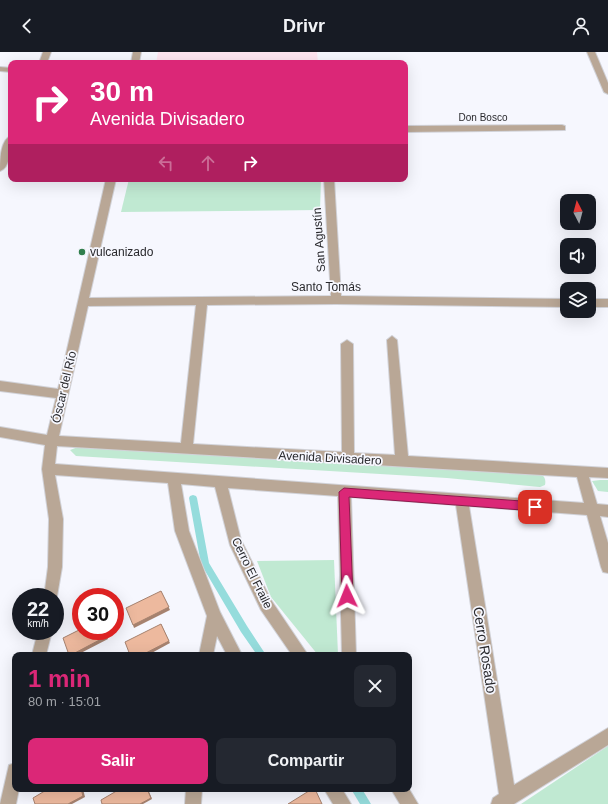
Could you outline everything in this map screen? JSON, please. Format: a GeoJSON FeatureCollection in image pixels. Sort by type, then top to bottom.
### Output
{"type":"FeatureCollection","features":[{"type":"Feature","properties":{"kind":"street"},"geometry":{"type":"LineString","coordinates":[[591,52],[608,89]]}},
{"type":"Feature","properties":{"kind":"street","name":"Don Bosco"},"geometry":{"type":"LineString","coordinates":[[408,129],[562,128]]}},
{"type":"Feature","properties":{"kind":"street"},"geometry":{"type":"LineString","coordinates":[[0,168],[8,147]]}},
{"type":"Feature","properties":{"kind":"street","name":"Óscar del Río"},"geometry":{"type":"LineString","coordinates":[[52,588],[55,567],[56,519],[48,470],[52,441],[110,182]]}},
{"type":"Feature","properties":{"kind":"street","name":"San Agustín"},"geometry":{"type":"LineString","coordinates":[[329,182],[336,300]]}},
{"type":"Feature","properties":{"kind":"street"},"geometry":{"type":"LineString","coordinates":[[186,449],[202,300]]}},
{"type":"Feature","properties":{"kind":"street","name":"Santo Tomás"},"geometry":{"type":"LineString","coordinates":[[84,302],[336,300],[560,303]]}},
{"type":"Feature","properties":{"kind":"street"},"geometry":{"type":"LineString","coordinates":[[596,303],[608,303]]}},
{"type":"Feature","properties":{"kind":"street"},"geometry":{"type":"LineString","coordinates":[[392,340],[402,462]]}},
{"type":"Feature","properties":{"kind":"street"},"geometry":{"type":"LineString","coordinates":[[347,344],[348,459]]}},
{"type":"Feature","properties":{"kind":"street"},"geometry":{"type":"LineString","coordinates":[[0,386],[62,394]]}},
{"type":"Feature","properties":{"kind":"street","name":"Avenida Divisadero"},"geometry":{"type":"LineString","coordinates":[[0,432],[52,441],[582,473],[608,473]]}},
{"type":"Feature","properties":{"kind":"street"},"geometry":{"type":"LineString","coordinates":[[48,470],[608,511]]}},
{"type":"Feature","properties":{"kind":"street"},"geometry":{"type":"LineString","coordinates":[[582,473],[608,567]]}},
{"type":"Feature","properties":{"kind":"street"},"geometry":{"type":"LineString","coordinates":[[174,480],[182,531],[214,616],[233,652]]}},
{"type":"Feature","properties":{"kind":"street","name":"Cerro El Fraile"},"geometry":{"type":"LineString","coordinates":[[220,483],[234,541],[266,605],[299,652]]}},
{"type":"Feature","properties":{"kind":"street"},"geometry":{"type":"LineString","coordinates":[[344,492],[349,652]]}},
{"type":"Feature","properties":{"kind":"street","name":"Cerro Rosado"},"geometry":{"type":"LineString","coordinates":[[462,501],[504,801]]}},
{"type":"Feature","properties":{"kind":"street"},"geometry":{"type":"LineString","coordinates":[[207,652],[214,616]]}},
{"type":"Feature","properties":{"kind":"street"},"geometry":{"type":"LineString","coordinates":[[40,652],[42,640]]}},
{"type":"Feature","properties":{"kind":"street"},"geometry":{"type":"LineString","coordinates":[[504,801],[608,736]]}},
{"type":"Feature","properties":{"kind":"street"},"geometry":{"type":"LineString","coordinates":[[8,804],[12,785]]}},
{"type":"Feature","properties":{"kind":"street"},"geometry":{"type":"LineString","coordinates":[[193,804],[194,792]]}},
{"type":"Feature","properties":{"kind":"street"},"geometry":{"type":"LineString","coordinates":[[334,792],[343,804]]}},
{"type":"Feature","properties":{"kind":"street"},"geometry":{"type":"LineString","coordinates":[[401,792],[410,804]]}},
{"type":"Feature","properties":{"kind":"shaded area"},"geometry":{"type":"Polygon","coordinates":[[[158,52],[317,52],[318,60],[157,60],[158,52]]]}},
{"type":"Feature","properties":{"kind":"green space"},"geometry":{"type":"Polygon","coordinates":[[[128,182],[321,182],[320,210],[121,212],[128,182]]]}},
{"type":"Feature","properties":{"kind":"green space"},"geometry":{"type":"Polygon","coordinates":[[[78,447],[541,474],[544,477],[545,485],[540,487],[447,478],[76,456],[70,450],[78,447]]]}},
{"type":"Feature","properties":{"kind":"green space"},"geometry":{"type":"Polygon","coordinates":[[[608,480],[608,492],[598,491],[592,481],[608,480]]]}},
{"type":"Feature","properties":{"kind":"green space"},"geometry":{"type":"Polygon","coordinates":[[[334,560],[338,652],[316,652],[271,597],[257,561],[334,560]]]}},
{"type":"Feature","properties":{"kind":"green space"},"geometry":{"type":"Polygon","coordinates":[[[608,746],[608,804],[521,804],[608,746]]]}},
{"type":"Feature","properties":{"kind":"building"},"geometry":{"type":"Polygon","coordinates":[[[161,591],[169,607],[133,625],[126,608],[161,591]]]}},
{"type":"Feature","properties":{"kind":"building"},"geometry":{"type":"Polygon","coordinates":[[[161,624],[169,641],[148,652],[129,652],[125,642],[161,624]]]}},
{"type":"Feature","properties":{"kind":"building"},"geometry":{"type":"Polygon","coordinates":[[[72,634],[72,640],[99,640],[77,652],[68,652],[64,638],[72,634]]]}},
{"type":"Feature","properties":{"kind":"building"},"geometry":{"type":"Polygon","coordinates":[[[43,792],[82,792],[83,796],[68,804],[35,804],[33,798],[43,792]]]}},
{"type":"Feature","properties":{"kind":"building"},"geometry":{"type":"Polygon","coordinates":[[[115,792],[148,792],[151,798],[140,804],[102,804],[101,800],[115,792]]]}},
{"type":"Feature","properties":{"kind":"building"},"geometry":{"type":"Polygon","coordinates":[[[307,792],[316,792],[322,804],[288,804],[307,792]]]}},
{"type":"Feature","properties":{"kind":"waterway"},"geometry":{"type":"LineString","coordinates":[[193,498],[205,564],[244,629],[260,652]]}},
{"type":"Feature","properties":{"kind":"waterway"},"geometry":{"type":"LineString","coordinates":[[358,792],[366,804]]}},
{"type":"Feature","properties":{"kind":"place","name":"vulcanizado"},"geometry":{"type":"Point","coordinates":[82,252]}},
{"type":"Feature","properties":{"kind":"route"},"geometry":{"type":"LineString","coordinates":[[347,596],[344,492],[535,507]]}}]}
